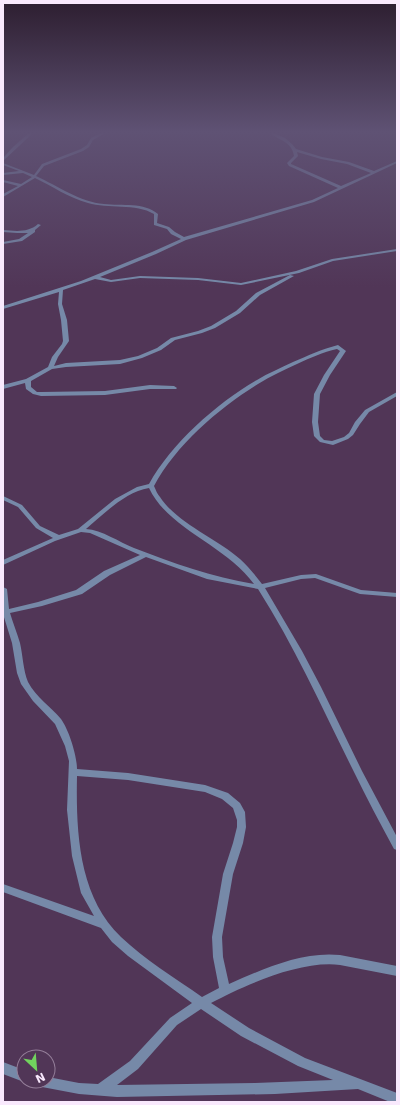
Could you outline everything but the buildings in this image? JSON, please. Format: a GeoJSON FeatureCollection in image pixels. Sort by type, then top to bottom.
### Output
{"type":"FeatureCollection","features":[{"type":"Feature","properties":{"kind":"street"},"geometry":{"type":"LineString","coordinates":[[3,196],[21,185]]}},
{"type":"Feature","properties":{"kind":"street"},"geometry":{"type":"LineString","coordinates":[[51,185],[92,203],[152,211],[156,214],[155,224],[166,227],[184,239]]}},
{"type":"Feature","properties":{"kind":"street"},"geometry":{"type":"LineString","coordinates":[[334,185],[342,188]]}},
{"type":"Feature","properties":{"kind":"street"},"geometry":{"type":"LineString","coordinates":[[3,308],[61,290],[154,253],[184,239],[300,206],[349,185]]}},
{"type":"Feature","properties":{"kind":"street"},"geometry":{"type":"LineString","coordinates":[[3,231],[24,232],[38,227],[20,240],[3,244]]}},
{"type":"Feature","properties":{"kind":"street"},"geometry":{"type":"LineString","coordinates":[[94,277],[111,281],[140,277],[198,279],[241,284],[297,272],[332,260],[397,250]]}},
{"type":"Feature","properties":{"kind":"street"},"geometry":{"type":"LineString","coordinates":[[3,387],[28,380],[50,368],[66,365],[120,362],[140,357],[159,349],[173,338],[200,332],[220,324],[240,310],[258,294],[297,272]]}},
{"type":"Feature","properties":{"kind":"street"},"geometry":{"type":"LineString","coordinates":[[50,368],[55,357],[66,341],[64,320],[60,304],[61,290]]}},
{"type":"Feature","properties":{"kind":"street"},"geometry":{"type":"LineString","coordinates":[[397,394],[367,411],[357,423],[351,434],[346,438],[333,443],[322,441],[317,436],[315,422],[317,394],[327,375],[344,351],[338,347],[323,351],[270,375],[245,390],[176,449],[160,469],[151,486],[160,502],[175,516],[216,543],[238,561],[248,570],[260,587],[296,645],[312,675],[361,780],[397,846]]}},
{"type":"Feature","properties":{"kind":"street"},"geometry":{"type":"LineString","coordinates":[[28,380],[28,388],[35,393],[41,394],[105,393],[156,387],[174,388]]}},
{"type":"Feature","properties":{"kind":"street"},"geometry":{"type":"LineString","coordinates":[[3,563],[80,530],[117,500],[139,488],[151,486]]}},
{"type":"Feature","properties":{"kind":"street"},"geometry":{"type":"LineString","coordinates":[[3,498],[20,506],[38,527],[59,538]]}},
{"type":"Feature","properties":{"kind":"street"},"geometry":{"type":"LineString","coordinates":[[80,530],[91,531],[146,555],[210,577],[260,587],[301,577],[316,576],[360,592],[397,595]]}},
{"type":"Feature","properties":{"kind":"street"},"geometry":{"type":"LineString","coordinates":[[5,607],[40,604],[79,592],[107,573],[146,555]]}},
{"type":"Feature","properties":{"kind":"street"},"geometry":{"type":"LineString","coordinates":[[3,589],[5,607],[16,643],[25,684],[61,728],[69,746],[74,772],[72,810],[77,856],[86,893],[105,925],[116,939],[132,953],[201,1003],[245,1032],[302,1062],[397,1099]]}},
{"type":"Feature","properties":{"kind":"street"},"geometry":{"type":"LineString","coordinates":[[74,772],[129,776],[204,789],[219,793],[237,806],[241,813],[241,832],[228,875],[217,938],[218,953],[225,991]]}},
{"type":"Feature","properties":{"kind":"street"},"geometry":{"type":"LineString","coordinates":[[3,888],[105,925]]}},
{"type":"Feature","properties":{"kind":"street"},"geometry":{"type":"LineString","coordinates":[[100,1090],[134,1064],[165,1029],[179,1017],[201,1003],[225,991],[285,968],[318,960],[330,959],[397,971]]}},
{"type":"Feature","properties":{"kind":"street"},"geometry":{"type":"LineString","coordinates":[[3,1068],[16,1073]]}},
{"type":"Feature","properties":{"kind":"street"},"geometry":{"type":"LineString","coordinates":[[56,1084],[100,1090],[234,1089],[359,1084]]}}]}
